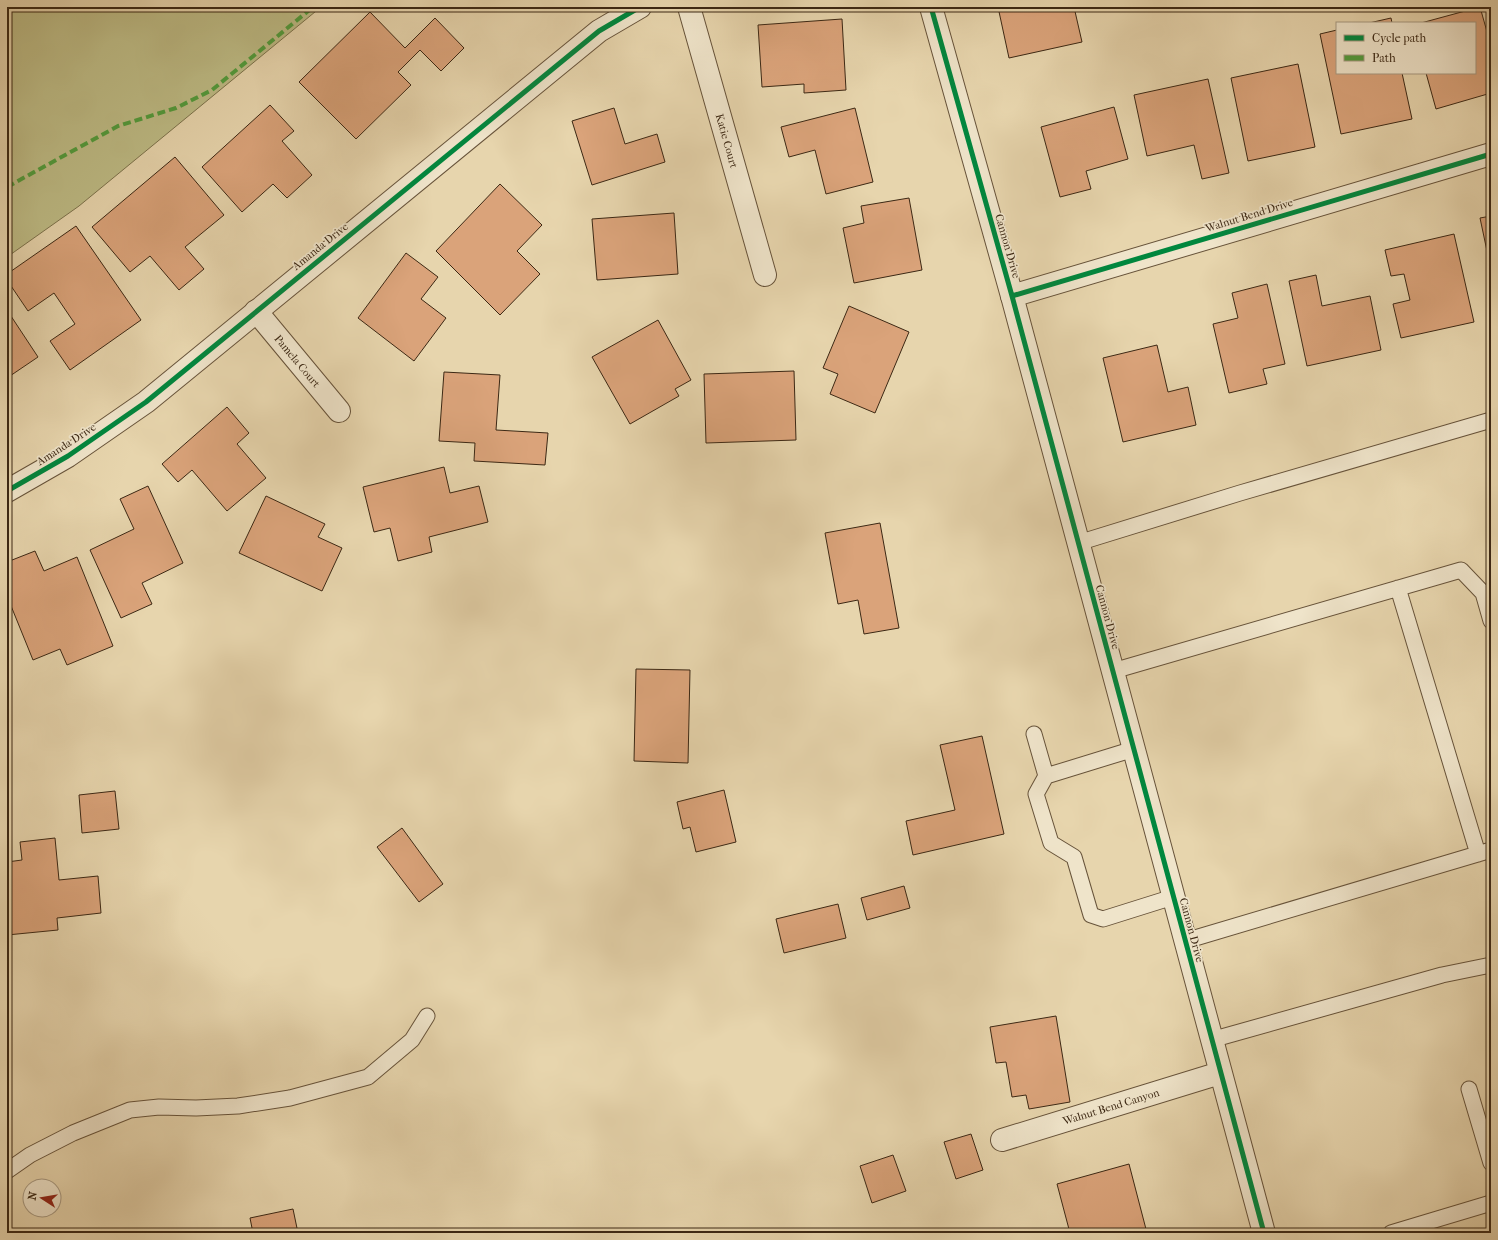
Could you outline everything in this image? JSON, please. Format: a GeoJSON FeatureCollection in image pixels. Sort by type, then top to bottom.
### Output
{"type":"FeatureCollection","features":[{"type":"Feature","properties":{"kind":"street","name":"Amanda Drive"},"geometry":{"type":"LineString","coordinates":[[7,491],[68,456],[146,402],[599,31],[640,7]]}},
{"type":"Feature","properties":{"kind":"street","name":"Katie Court"},"geometry":{"type":"LineString","coordinates":[[689,7],[765,275]]}},
{"type":"Feature","properties":{"kind":"street","name":"Cannon Drive"},"geometry":{"type":"LineString","coordinates":[[931,7],[1012,296],[1264,1233]]}},
{"type":"Feature","properties":{"kind":"street","name":"Walnut Bend Drive"},"geometry":{"type":"LineString","coordinates":[[1012,296],[1491,154]]}},
{"type":"Feature","properties":{"kind":"street","name":"Pamela Court"},"geometry":{"type":"LineString","coordinates":[[256,312],[339,411]]}},
{"type":"Feature","properties":{"kind":"street","name":"Walnut Bend Canyon"},"geometry":{"type":"LineString","coordinates":[[1002,1140],[1220,1073]]}},
{"type":"Feature","properties":{"kind":"lane"},"geometry":{"type":"LineString","coordinates":[[1078,544],[1240,493],[1491,420]]}},
{"type":"Feature","properties":{"kind":"lane"},"geometry":{"type":"LineString","coordinates":[[1113,671],[1461,570],[1483,593],[1491,621]]}},
{"type":"Feature","properties":{"kind":"lane"},"geometry":{"type":"LineString","coordinates":[[1185,941],[1485,852],[1398,588]]}},
{"type":"Feature","properties":{"kind":"lane"},"geometry":{"type":"LineString","coordinates":[[1034,734],[1046,776]]}},
{"type":"Feature","properties":{"kind":"lane"},"geometry":{"type":"LineString","coordinates":[[1134,749],[1046,776],[1036,794],[1051,843],[1074,857],[1091,914],[1103,919],[1173,897]]}},
{"type":"Feature","properties":{"kind":"lane"},"geometry":{"type":"LineString","coordinates":[[1211,1040],[1442,975],[1491,965]]}},
{"type":"Feature","properties":{"kind":"lane"},"geometry":{"type":"LineString","coordinates":[[7,1171],[30,1155],[73,1132],[130,1110],[159,1106],[196,1108],[238,1106],[290,1098],[368,1077],[412,1040],[427,1016]]}},
{"type":"Feature","properties":{"kind":"lane"},"geometry":{"type":"LineString","coordinates":[[1469,1089],[1491,1163]]}},
{"type":"Feature","properties":{"kind":"lane"},"geometry":{"type":"LineString","coordinates":[[1391,1233],[1491,1203]]}},
{"type":"Feature","properties":{"kind":"shaded area"},"geometry":{"type":"Polygon","coordinates":[[[7,7],[321,7],[79,206],[7,257],[7,7]]]}},
{"type":"Feature","properties":{"kind":"building"},"geometry":{"type":"Polygon","coordinates":[[[998,7],[1053,7],[1054,9],[1074,7],[1082,42],[1009,58],[998,7]]]}},
{"type":"Feature","properties":{"kind":"building"},"geometry":{"type":"Polygon","coordinates":[[[1480,7],[1491,46],[1491,93],[1436,109],[1426,74],[1476,74],[1476,22],[1425,22],[1480,7]]]}},
{"type":"Feature","properties":{"kind":"building"},"geometry":{"type":"Polygon","coordinates":[[[370,12],[405,48],[435,18],[464,48],[441,71],[420,50],[398,72],[411,85],[356,139],[299,82],[370,12]]]}},
{"type":"Feature","properties":{"kind":"building"},"geometry":{"type":"Polygon","coordinates":[[[1391,18],[1392,22],[1373,22],[1391,18]]]}},
{"type":"Feature","properties":{"kind":"building"},"geometry":{"type":"Polygon","coordinates":[[[842,19],[846,90],[804,93],[804,84],[762,87],[758,25],[842,19]]]}},
{"type":"Feature","properties":{"kind":"building"},"geometry":{"type":"Polygon","coordinates":[[[1336,30],[1336,74],[1402,74],[1412,119],[1341,134],[1320,34],[1336,30]]]}},
{"type":"Feature","properties":{"kind":"building"},"geometry":{"type":"Polygon","coordinates":[[[1298,64],[1315,147],[1248,161],[1231,78],[1298,64]]]}},
{"type":"Feature","properties":{"kind":"building"},"geometry":{"type":"Polygon","coordinates":[[[1208,79],[1229,173],[1202,179],[1194,145],[1147,156],[1134,95],[1208,79]]]}},
{"type":"Feature","properties":{"kind":"building"},"geometry":{"type":"Polygon","coordinates":[[[270,105],[294,131],[282,141],[312,175],[287,198],[273,184],[242,212],[202,167],[270,105]]]}},
{"type":"Feature","properties":{"kind":"building"},"geometry":{"type":"Polygon","coordinates":[[[1114,107],[1128,159],[1086,171],[1091,189],[1060,197],[1041,127],[1114,107]]]}},
{"type":"Feature","properties":{"kind":"building"},"geometry":{"type":"Polygon","coordinates":[[[614,108],[625,144],[657,134],[665,162],[592,185],[572,121],[614,108]]]}},
{"type":"Feature","properties":{"kind":"building"},"geometry":{"type":"Polygon","coordinates":[[[855,108],[873,182],[826,194],[815,150],[789,157],[781,127],[855,108]]]}},
{"type":"Feature","properties":{"kind":"building"},"geometry":{"type":"Polygon","coordinates":[[[175,157],[224,215],[185,247],[204,269],[179,290],[150,256],[130,272],[92,227],[175,157]]]}},
{"type":"Feature","properties":{"kind":"building"},"geometry":{"type":"Polygon","coordinates":[[[500,184],[542,225],[517,251],[540,274],[500,315],[436,251],[500,184]]]}},
{"type":"Feature","properties":{"kind":"building"},"geometry":{"type":"Polygon","coordinates":[[[909,198],[922,270],[854,283],[843,228],[864,223],[861,206],[909,198]]]}},
{"type":"Feature","properties":{"kind":"building"},"geometry":{"type":"Polygon","coordinates":[[[674,213],[678,274],[597,280],[592,219],[674,213]]]}},
{"type":"Feature","properties":{"kind":"building"},"geometry":{"type":"Polygon","coordinates":[[[1491,216],[1491,270],[1480,218],[1491,216]]]}},
{"type":"Feature","properties":{"kind":"building"},"geometry":{"type":"Polygon","coordinates":[[[76,226],[141,320],[70,370],[50,341],[75,324],[54,293],[28,311],[7,280],[7,274],[76,226]]]}},
{"type":"Feature","properties":{"kind":"building"},"geometry":{"type":"Polygon","coordinates":[[[1454,234],[1474,322],[1401,338],[1393,304],[1410,300],[1404,274],[1391,276],[1385,250],[1454,234]]]}},
{"type":"Feature","properties":{"kind":"building"},"geometry":{"type":"Polygon","coordinates":[[[406,253],[438,277],[421,299],[446,318],[414,361],[358,318],[406,253]]]}},
{"type":"Feature","properties":{"kind":"building"},"geometry":{"type":"Polygon","coordinates":[[[1316,275],[1322,306],[1370,296],[1381,350],[1307,366],[1289,281],[1316,275]]]}},
{"type":"Feature","properties":{"kind":"building"},"geometry":{"type":"Polygon","coordinates":[[[1267,284],[1285,364],[1263,369],[1267,384],[1229,393],[1213,324],[1238,318],[1232,293],[1267,284]]]}},
{"type":"Feature","properties":{"kind":"building"},"geometry":{"type":"Polygon","coordinates":[[[849,306],[909,332],[875,413],[830,394],[838,374],[823,368],[849,306]]]}},
{"type":"Feature","properties":{"kind":"building"},"geometry":{"type":"Polygon","coordinates":[[[7,310],[38,357],[7,378],[7,310]]]}},
{"type":"Feature","properties":{"kind":"building"},"geometry":{"type":"Polygon","coordinates":[[[658,320],[691,380],[675,389],[679,396],[630,424],[592,357],[658,320]]]}},
{"type":"Feature","properties":{"kind":"building"},"geometry":{"type":"Polygon","coordinates":[[[1157,345],[1168,392],[1188,387],[1196,425],[1123,442],[1103,358],[1157,345]]]}},
{"type":"Feature","properties":{"kind":"building"},"geometry":{"type":"Polygon","coordinates":[[[794,371],[796,440],[706,443],[704,374],[794,371]]]}},
{"type":"Feature","properties":{"kind":"building"},"geometry":{"type":"Polygon","coordinates":[[[444,372],[500,375],[496,430],[548,433],[545,465],[474,461],[475,443],[439,441],[444,372]]]}},
{"type":"Feature","properties":{"kind":"building"},"geometry":{"type":"Polygon","coordinates":[[[227,407],[249,433],[237,444],[266,478],[227,511],[192,470],[178,482],[162,464],[227,407]]]}},
{"type":"Feature","properties":{"kind":"building"},"geometry":{"type":"Polygon","coordinates":[[[444,467],[450,493],[479,486],[488,522],[429,537],[432,552],[398,561],[390,528],[374,532],[363,487],[444,467]]]}},
{"type":"Feature","properties":{"kind":"building"},"geometry":{"type":"Polygon","coordinates":[[[148,486],[183,563],[142,583],[152,604],[121,618],[90,550],[134,529],[120,499],[148,486]]]}},
{"type":"Feature","properties":{"kind":"building"},"geometry":{"type":"Polygon","coordinates":[[[266,496],[325,524],[318,537],[342,548],[322,591],[239,553],[266,496]]]}},
{"type":"Feature","properties":{"kind":"building"},"geometry":{"type":"Polygon","coordinates":[[[880,523],[899,628],[864,634],[858,600],[838,604],[825,533],[880,523]]]}},
{"type":"Feature","properties":{"kind":"building"},"geometry":{"type":"Polygon","coordinates":[[[35,551],[44,571],[77,557],[113,646],[67,665],[60,649],[33,660],[7,596],[7,562],[35,551]]]}},
{"type":"Feature","properties":{"kind":"building"},"geometry":{"type":"Polygon","coordinates":[[[636,669],[690,670],[688,763],[634,761],[636,669]]]}},
{"type":"Feature","properties":{"kind":"building"},"geometry":{"type":"Polygon","coordinates":[[[982,736],[1004,834],[913,855],[906,821],[955,810],[940,745],[982,736]]]}},
{"type":"Feature","properties":{"kind":"building"},"geometry":{"type":"Polygon","coordinates":[[[724,790],[736,842],[696,852],[690,827],[683,829],[677,802],[724,790]]]}},
{"type":"Feature","properties":{"kind":"building"},"geometry":{"type":"Polygon","coordinates":[[[115,791],[119,829],[82,833],[79,795],[115,791]]]}},
{"type":"Feature","properties":{"kind":"building"},"geometry":{"type":"Polygon","coordinates":[[[402,828],[443,884],[419,902],[377,847],[402,828]]]}},
{"type":"Feature","properties":{"kind":"building"},"geometry":{"type":"Polygon","coordinates":[[[55,838],[59,880],[98,876],[101,913],[57,918],[58,930],[7,935],[7,862],[22,860],[20,842],[55,838]]]}},
{"type":"Feature","properties":{"kind":"building"},"geometry":{"type":"Polygon","coordinates":[[[904,886],[910,908],[867,920],[861,898],[904,886]]]}},
{"type":"Feature","properties":{"kind":"building"},"geometry":{"type":"Polygon","coordinates":[[[838,904],[846,938],[784,953],[776,919],[838,904]]]}},
{"type":"Feature","properties":{"kind":"building"},"geometry":{"type":"Polygon","coordinates":[[[1056,1016],[1070,1102],[1029,1109],[1026,1095],[1012,1097],[1006,1062],[996,1063],[990,1027],[1056,1016]]]}},
{"type":"Feature","properties":{"kind":"building"},"geometry":{"type":"Polygon","coordinates":[[[971,1134],[983,1170],[956,1179],[944,1142],[971,1134]]]}},
{"type":"Feature","properties":{"kind":"building"},"geometry":{"type":"Polygon","coordinates":[[[893,1155],[906,1191],[872,1203],[860,1166],[893,1155]]]}},
{"type":"Feature","properties":{"kind":"building"},"geometry":{"type":"Polygon","coordinates":[[[1129,1164],[1147,1233],[1070,1233],[1057,1184],[1129,1164]]]}},
{"type":"Feature","properties":{"kind":"building"},"geometry":{"type":"Polygon","coordinates":[[[293,1209],[298,1233],[253,1233],[250,1218],[293,1209]]]}},
{"type":"Feature","properties":{"kind":"marked path"},"geometry":{"type":"LineString","coordinates":[[7,187],[118,126],[176,108],[212,90],[313,7]]}},
{"type":"Feature","properties":{"kind":"cycle path"},"geometry":{"type":"LineString","coordinates":[[7,491],[68,456],[146,402],[599,31],[640,7]]}},
{"type":"Feature","properties":{"kind":"cycle path"},"geometry":{"type":"LineString","coordinates":[[931,7],[1012,296],[1264,1233]]}},
{"type":"Feature","properties":{"kind":"cycle path"},"geometry":{"type":"LineString","coordinates":[[1012,296],[1491,154]]}}]}
